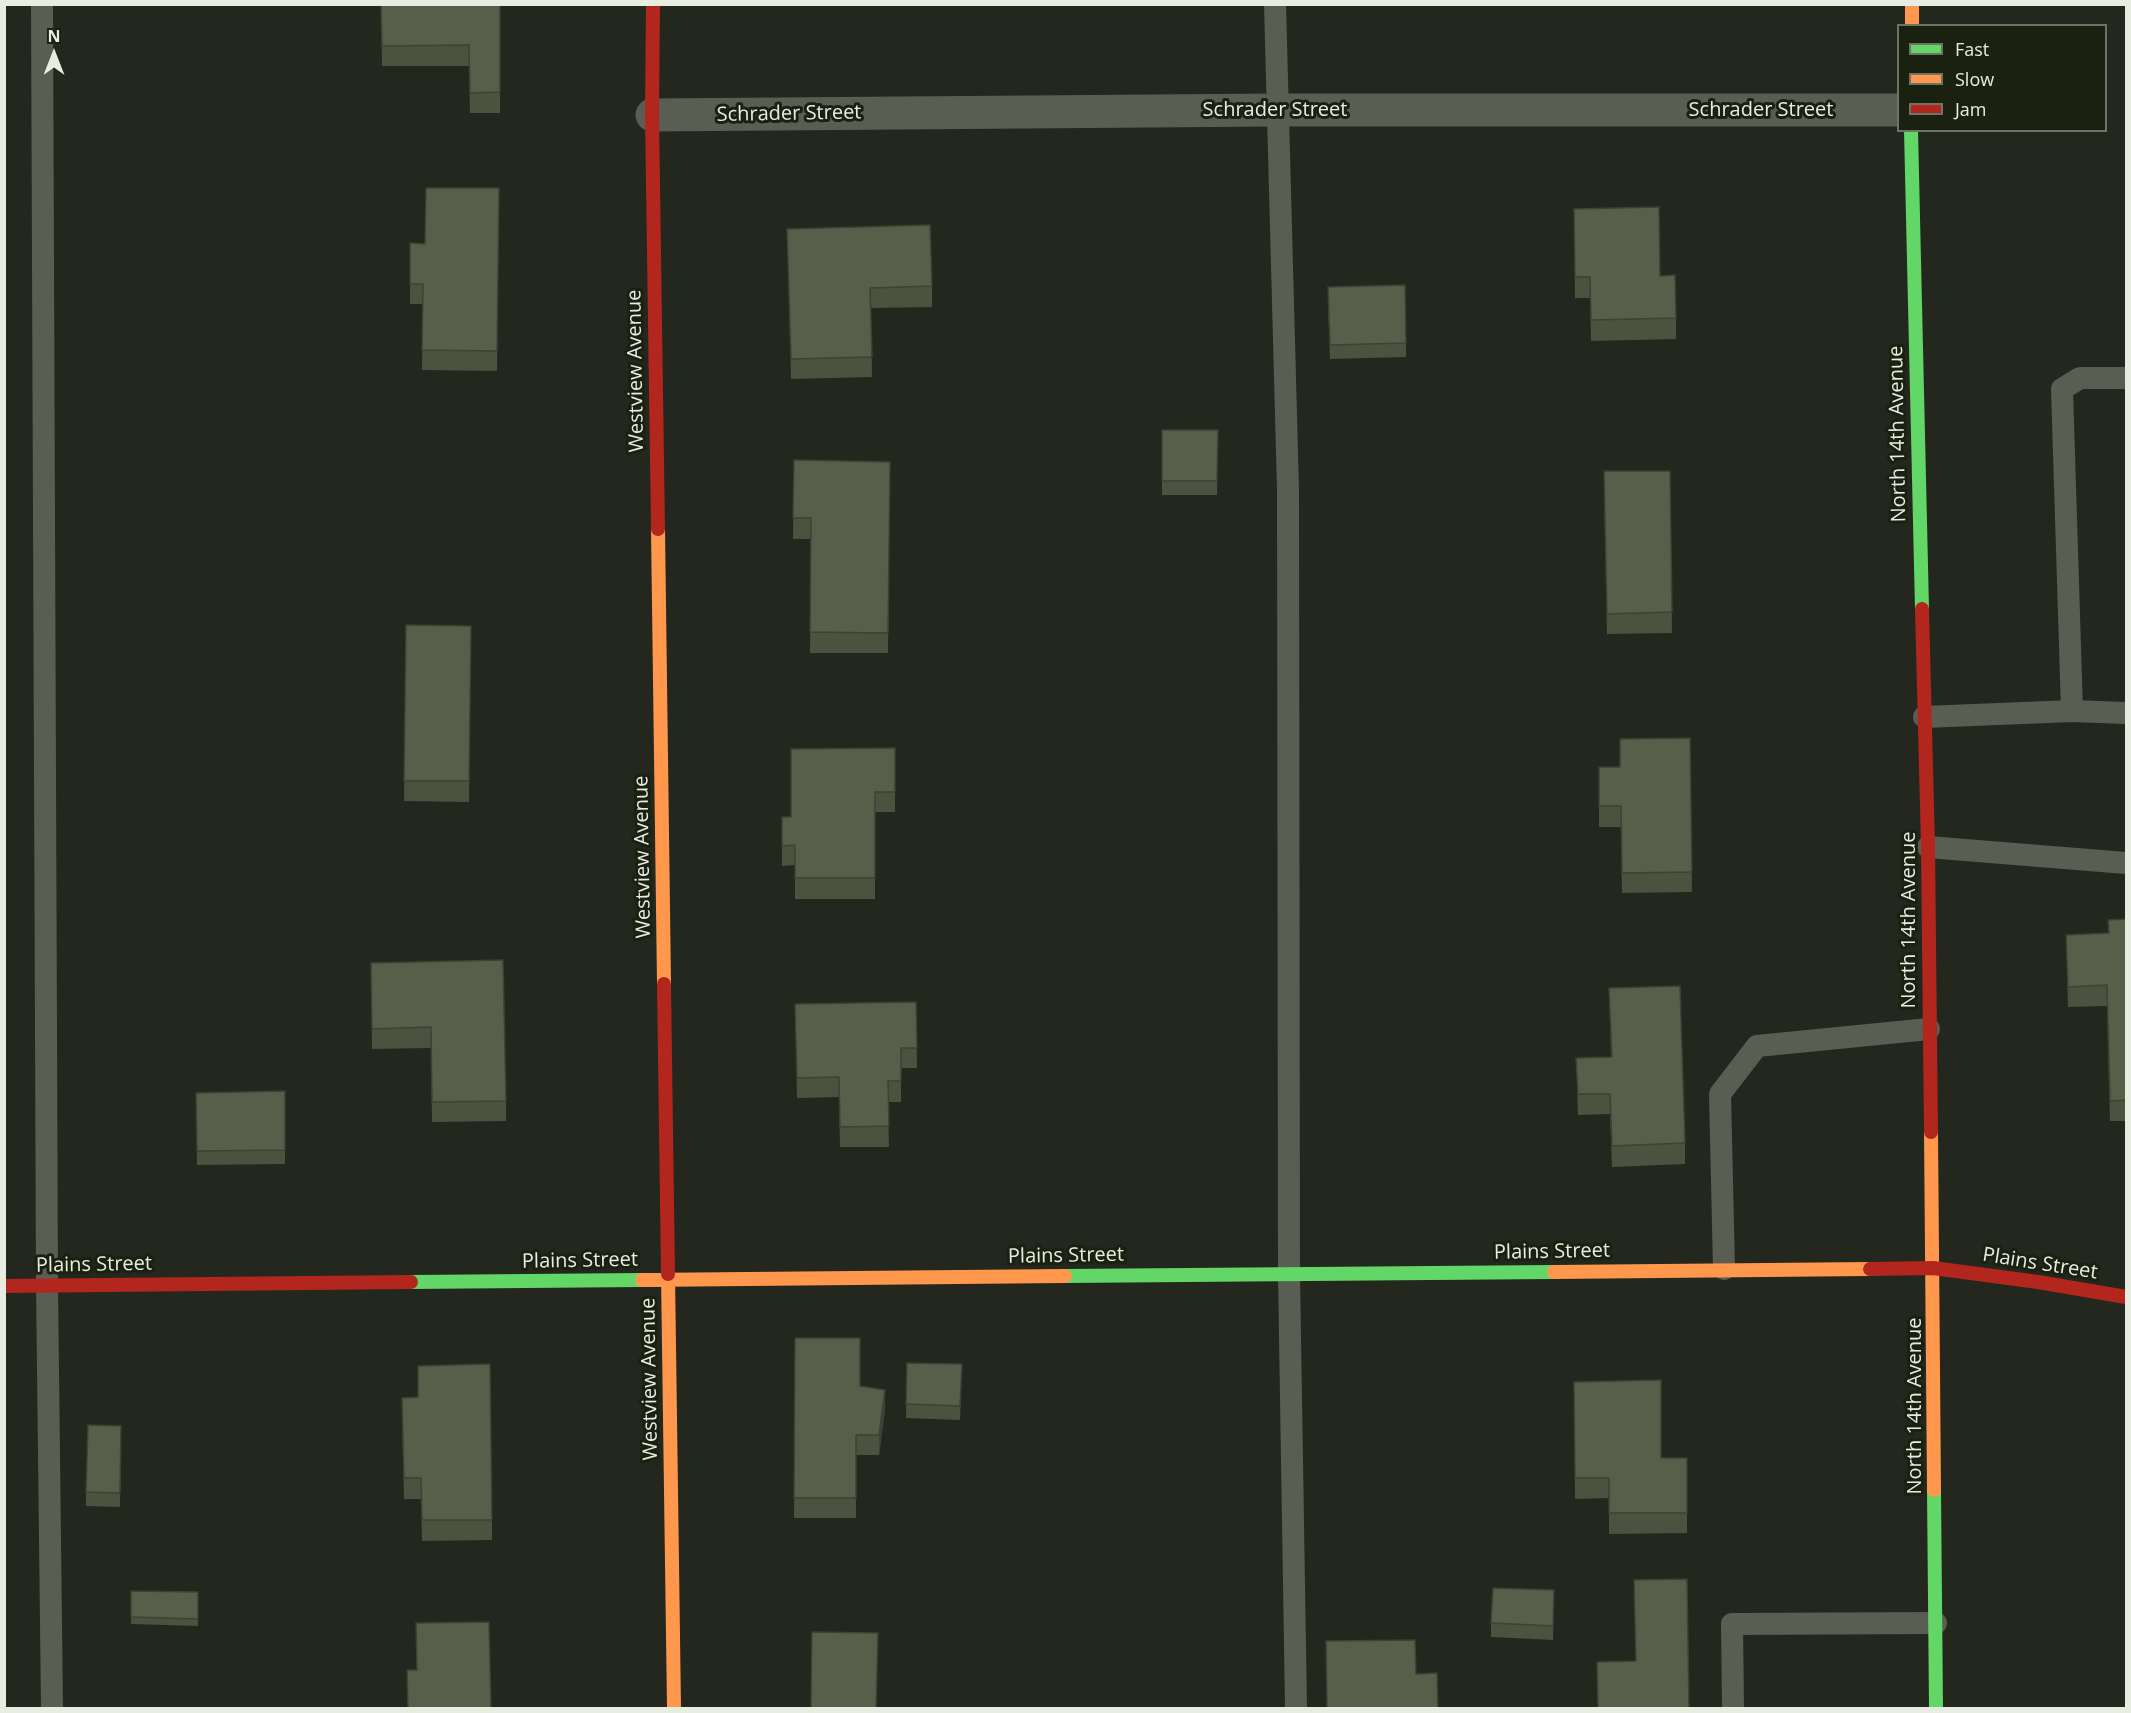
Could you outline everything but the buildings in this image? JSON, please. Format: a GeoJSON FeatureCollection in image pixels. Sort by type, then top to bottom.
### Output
{"type":"FeatureCollection","features":[{"type":"Feature","properties":{"kind":"street","name":"Westview Avenue"},"geometry":{"type":"LineString","coordinates":[[653,4],[652,116],[674,1708]]}},
{"type":"Feature","properties":{"kind":"street"},"geometry":{"type":"LineString","coordinates":[[1912,4],[1912,24]]}},
{"type":"Feature","properties":{"kind":"street","name":"Schrader Street"},"geometry":{"type":"LineString","coordinates":[[652,116],[1276,110],[1897,110]]}},
{"type":"Feature","properties":{"kind":"street","name":"North 14th Avenue"},"geometry":{"type":"LineString","coordinates":[[1911,132],[1928,847],[1936,1708]]}},
{"type":"Feature","properties":{"kind":"street","name":"Plains Street"},"geometry":{"type":"LineString","coordinates":[[4,1286],[1933,1268],[2127,1297]]}},
{"type":"Feature","properties":{"kind":"lane"},"geometry":{"type":"LineString","coordinates":[[42,4],[47,1285],[52,1708]]}},
{"type":"Feature","properties":{"kind":"lane"},"geometry":{"type":"LineString","coordinates":[[1275,4],[1276,110],[1288,490],[1289,1274],[1296,1708]]}},
{"type":"Feature","properties":{"kind":"lane"},"geometry":{"type":"LineString","coordinates":[[2072,711],[2062,389],[2080,378],[2127,378]]}},
{"type":"Feature","properties":{"kind":"lane"},"geometry":{"type":"LineString","coordinates":[[1924,717],[2072,711],[2127,713]]}},
{"type":"Feature","properties":{"kind":"lane"},"geometry":{"type":"LineString","coordinates":[[1928,847],[2127,863]]}},
{"type":"Feature","properties":{"kind":"lane"},"geometry":{"type":"LineString","coordinates":[[1724,1269],[1720,1094],[1757,1046],[1929,1029]]}},
{"type":"Feature","properties":{"kind":"lane"},"geometry":{"type":"LineString","coordinates":[[1733,1708],[1732,1624],[1936,1623]]}},
{"type":"Feature","properties":{"kind":"traffic: fast"},"geometry":{"type":"LineString","coordinates":[[1911,132],[1922,609]]}},
{"type":"Feature","properties":{"kind":"traffic: fast"},"geometry":{"type":"LineString","coordinates":[[1065,1276],[1554,1272]]}},
{"type":"Feature","properties":{"kind":"traffic: fast"},"geometry":{"type":"LineString","coordinates":[[411,1282],[642,1280]]}},
{"type":"Feature","properties":{"kind":"traffic: fast"},"geometry":{"type":"LineString","coordinates":[[1934,1490],[1936,1708]]}},
{"type":"Feature","properties":{"kind":"traffic: slow"},"geometry":{"type":"LineString","coordinates":[[1912,4],[1912,24]]}},
{"type":"Feature","properties":{"kind":"traffic: slow"},"geometry":{"type":"LineString","coordinates":[[658,529],[664,984]]}},
{"type":"Feature","properties":{"kind":"traffic: slow"},"geometry":{"type":"LineString","coordinates":[[1931,1132],[1934,1490]]}},
{"type":"Feature","properties":{"kind":"traffic: slow"},"geometry":{"type":"LineString","coordinates":[[1554,1272],[1870,1269]]}},
{"type":"Feature","properties":{"kind":"traffic: slow"},"geometry":{"type":"LineString","coordinates":[[668,1274],[674,1708]]}},
{"type":"Feature","properties":{"kind":"traffic: slow"},"geometry":{"type":"LineString","coordinates":[[642,1280],[1065,1276]]}},
{"type":"Feature","properties":{"kind":"traffic: jam"},"geometry":{"type":"LineString","coordinates":[[653,4],[652,115],[658,529]]}},
{"type":"Feature","properties":{"kind":"traffic: jam"},"geometry":{"type":"LineString","coordinates":[[1922,609],[1928,847],[1931,1132]]}},
{"type":"Feature","properties":{"kind":"traffic: jam"},"geometry":{"type":"LineString","coordinates":[[664,984],[668,1274]]}},
{"type":"Feature","properties":{"kind":"traffic: jam"},"geometry":{"type":"LineString","coordinates":[[1870,1269],[1933,1268],[2126,1297]]}},
{"type":"Feature","properties":{"kind":"traffic: jam"},"geometry":{"type":"LineString","coordinates":[[4,1286],[411,1282]]}}]}
